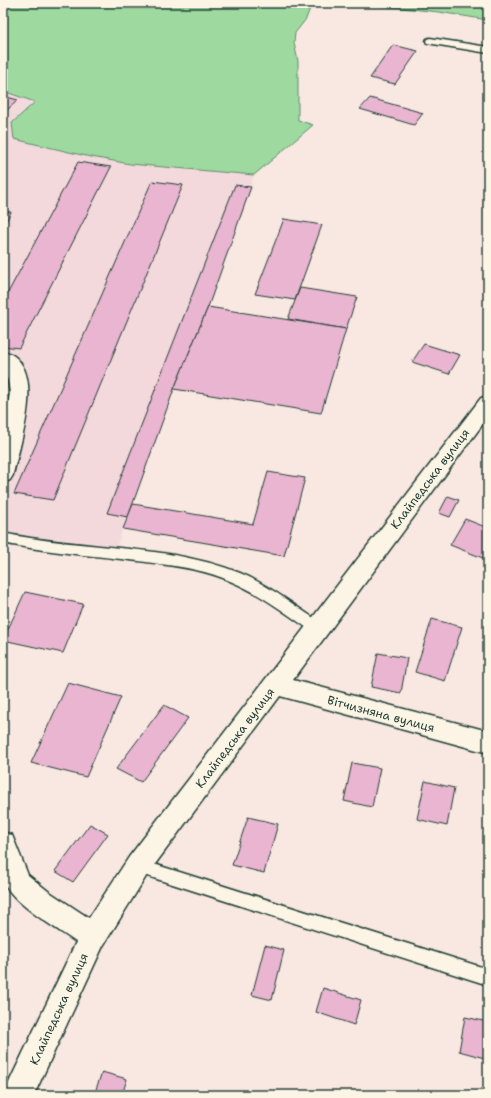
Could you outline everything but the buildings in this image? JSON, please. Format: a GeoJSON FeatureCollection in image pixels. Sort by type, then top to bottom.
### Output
{"type":"FeatureCollection","features":[{"type":"Feature","properties":{"kind":"street"},"geometry":{"type":"LineString","coordinates":[[3,475],[19,397],[17,373],[5,358]]}},
{"type":"Feature","properties":{"kind":"street","name":"Клайпедська вулиця"},"geometry":{"type":"LineString","coordinates":[[18,1095],[93,937],[138,866],[488,403]]}},
{"type":"Feature","properties":{"kind":"street","name":"Вітчизняна вулиця"},"geometry":{"type":"LineString","coordinates":[[275,685],[488,742]]}},
{"type":"Feature","properties":{"kind":"street"},"geometry":{"type":"LineString","coordinates":[[3,844],[18,883],[38,900],[93,937]]}},
{"type":"Feature","properties":{"kind":"lane"},"geometry":{"type":"LineString","coordinates":[[430,41],[488,50]]}},
{"type":"Feature","properties":{"kind":"lane"},"geometry":{"type":"LineString","coordinates":[[3,538],[21,542],[123,553],[195,564],[235,577],[318,628]]}},
{"type":"Feature","properties":{"kind":"lane"},"geometry":{"type":"LineString","coordinates":[[138,866],[488,977]]}},
{"type":"Feature","properties":{"kind":"shaded area"},"geometry":{"type":"Polygon","coordinates":[[[3,91],[36,102],[12,123],[130,164],[254,175],[208,307],[174,389],[113,556],[3,537],[3,488],[27,396],[27,379],[26,367],[19,360],[3,352],[3,91]]]}},
{"type":"Feature","properties":{"kind":"green space"},"geometry":{"type":"Polygon","coordinates":[[[3,3],[312,3],[306,19],[295,33],[294,43],[298,61],[298,120],[313,125],[254,175],[130,164],[86,156],[14,139],[12,123],[35,102],[3,91],[3,3]]]}},
{"type":"Feature","properties":{"kind":"green space"},"geometry":{"type":"Polygon","coordinates":[[[353,3],[488,3],[488,20],[439,12],[353,3]]]}}]}
